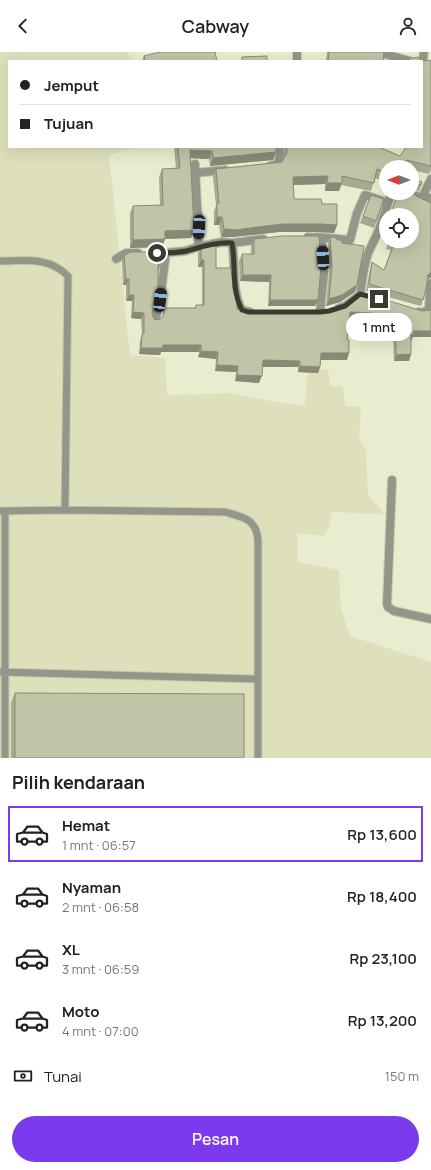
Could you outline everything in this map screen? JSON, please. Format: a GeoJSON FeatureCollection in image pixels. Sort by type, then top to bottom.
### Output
{"type":"FeatureCollection","features":[{"type":"Feature","properties":{"kind":"street"},"geometry":{"type":"LineString","coordinates":[[377,52],[406,60]]}},
{"type":"Feature","properties":{"kind":"street"},"geometry":{"type":"LineString","coordinates":[[263,167],[278,164],[280,154],[279,148]]}},
{"type":"Feature","properties":{"kind":"street"},"geometry":{"type":"LineString","coordinates":[[195,164],[199,224],[198,247]]}},
{"type":"Feature","properties":{"kind":"street"},"geometry":{"type":"LineString","coordinates":[[195,173],[233,170]]}},
{"type":"Feature","properties":{"kind":"street"},"geometry":{"type":"LineString","coordinates":[[422,198],[431,179]]}},
{"type":"Feature","properties":{"kind":"street"},"geometry":{"type":"LineString","coordinates":[[298,238],[316,237],[350,240],[357,213],[364,195],[388,203]]}},
{"type":"Feature","properties":{"kind":"street"},"geometry":{"type":"LineString","coordinates":[[419,197],[431,198]]}},
{"type":"Feature","properties":{"kind":"street"},"geometry":{"type":"LineString","coordinates":[[316,237],[322,241],[324,273],[317,312],[345,306],[363,295],[364,269],[368,253],[379,230],[389,200]]}},
{"type":"Feature","properties":{"kind":"street"},"geometry":{"type":"LineString","coordinates":[[116,259],[126,253],[166,253],[185,251],[222,242],[232,243],[271,238]]}},
{"type":"Feature","properties":{"kind":"street"},"geometry":{"type":"LineString","coordinates":[[232,243],[235,260],[236,294],[238,303],[242,310],[255,312]]}},
{"type":"Feature","properties":{"kind":"street"},"geometry":{"type":"LineString","coordinates":[[155,322],[160,300],[166,253]]}},
{"type":"Feature","properties":{"kind":"street"},"geometry":{"type":"LineString","coordinates":[[409,308],[421,312],[430,307],[431,282]]}},
{"type":"Feature","properties":{"kind":"street"},"geometry":{"type":"LineString","coordinates":[[392,480],[388,607],[394,611],[431,619]]}},
{"type":"Feature","properties":{"kind":"lane"},"geometry":{"type":"LineString","coordinates":[[0,261],[30,260],[48,262],[60,268],[68,276],[65,510]]}},
{"type":"Feature","properties":{"kind":"lane"},"geometry":{"type":"LineString","coordinates":[[5,758],[2,672],[2,511],[65,510],[225,512],[246,519],[254,524],[258,532],[258,758]]}},
{"type":"Feature","properties":{"kind":"lane"},"geometry":{"type":"LineString","coordinates":[[2,672],[258,679]]}},
{"type":"Feature","properties":{"kind":"shaded area"},"geometry":{"type":"Polygon","coordinates":[[[0,52],[127,52],[132,60],[8,60],[8,148],[134,148],[109,155],[130,355],[165,358],[167,395],[231,393],[305,406],[308,371],[328,369],[330,386],[343,386],[345,406],[361,407],[359,439],[366,449],[368,494],[384,514],[332,512],[329,528],[324,536],[297,533],[298,562],[339,570],[341,609],[350,636],[431,662],[431,758],[0,758],[0,52]]]}},
{"type":"Feature","properties":{"kind":"building"},"geometry":{"type":"Polygon","coordinates":[[[160,52],[215,52],[217,60],[145,60],[144,56],[160,52]]]}},
{"type":"Feature","properties":{"kind":"building"},"geometry":{"type":"Polygon","coordinates":[[[329,52],[384,52],[383,60],[328,60],[329,52]]]}},
{"type":"Feature","properties":{"kind":"building"},"geometry":{"type":"Polygon","coordinates":[[[267,56],[267,60],[242,60],[242,57],[267,56]]]}},
{"type":"Feature","properties":{"kind":"building"},"geometry":{"type":"Polygon","coordinates":[[[417,57],[422,60],[409,60],[409,58],[417,57]]]}},
{"type":"Feature","properties":{"kind":"building"},"geometry":{"type":"Polygon","coordinates":[[[423,60],[431,61],[431,166],[419,163],[419,160],[379,160],[379,170],[377,169],[374,183],[342,176],[342,183],[327,183],[328,176],[293,177],[294,199],[321,199],[322,204],[337,204],[337,225],[282,224],[235,230],[224,229],[222,217],[217,217],[217,203],[219,203],[216,169],[282,162],[287,153],[287,148],[381,148],[400,156],[405,148],[423,148],[423,60]]]}},
{"type":"Feature","properties":{"kind":"building"},"geometry":{"type":"Polygon","coordinates":[[[178,148],[276,148],[276,152],[213,158],[212,151],[190,150],[194,230],[165,231],[165,239],[133,240],[133,206],[163,205],[162,169],[180,168],[178,148]]]}},
{"type":"Feature","properties":{"kind":"building"},"geometry":{"type":"Polygon","coordinates":[[[371,195],[379,197],[379,200],[384,200],[381,208],[379,208],[376,221],[363,216],[371,195]]]}},
{"type":"Feature","properties":{"kind":"building"},"geometry":{"type":"Polygon","coordinates":[[[419,197],[431,203],[431,272],[428,275],[423,300],[369,284],[372,262],[384,270],[392,248],[419,248],[419,208],[393,208],[395,200],[419,200],[419,197]]]}},
{"type":"Feature","properties":{"kind":"building"},"geometry":{"type":"Polygon","coordinates":[[[282,236],[319,236],[321,266],[318,300],[270,300],[271,275],[243,275],[242,254],[254,254],[254,239],[282,236]]]}},
{"type":"Feature","properties":{"kind":"building"},"geometry":{"type":"Polygon","coordinates":[[[330,237],[337,238],[337,240],[342,240],[342,243],[364,246],[357,285],[342,295],[329,299],[332,267],[330,237]]]}},
{"type":"Feature","properties":{"kind":"building"},"geometry":{"type":"Polygon","coordinates":[[[216,243],[216,268],[231,268],[233,289],[237,300],[237,309],[250,311],[323,311],[346,306],[364,294],[422,311],[431,310],[431,331],[414,331],[413,335],[411,334],[411,354],[396,355],[396,327],[371,324],[372,313],[350,312],[347,340],[349,340],[349,353],[321,353],[320,367],[300,366],[300,361],[263,360],[262,376],[237,375],[238,366],[217,365],[218,352],[201,351],[201,345],[163,345],[162,348],[141,348],[142,334],[144,334],[144,313],[133,312],[134,295],[129,295],[129,279],[126,279],[124,256],[130,252],[162,252],[160,265],[158,265],[158,286],[152,314],[154,319],[159,320],[163,316],[165,308],[196,308],[196,305],[204,305],[204,260],[201,260],[201,246],[216,243]]]}},
{"type":"Feature","properties":{"kind":"building"},"geometry":{"type":"Polygon","coordinates":[[[15,693],[244,694],[244,758],[15,758],[15,693]]]}},
{"type":"Feature","properties":{"kind":"route"},"geometry":{"type":"LineString","coordinates":[[157,253],[185,251],[222,242],[232,243],[235,260],[236,294],[238,303],[242,310],[248,312],[320,312],[345,306],[360,294],[379,299]]}}]}
